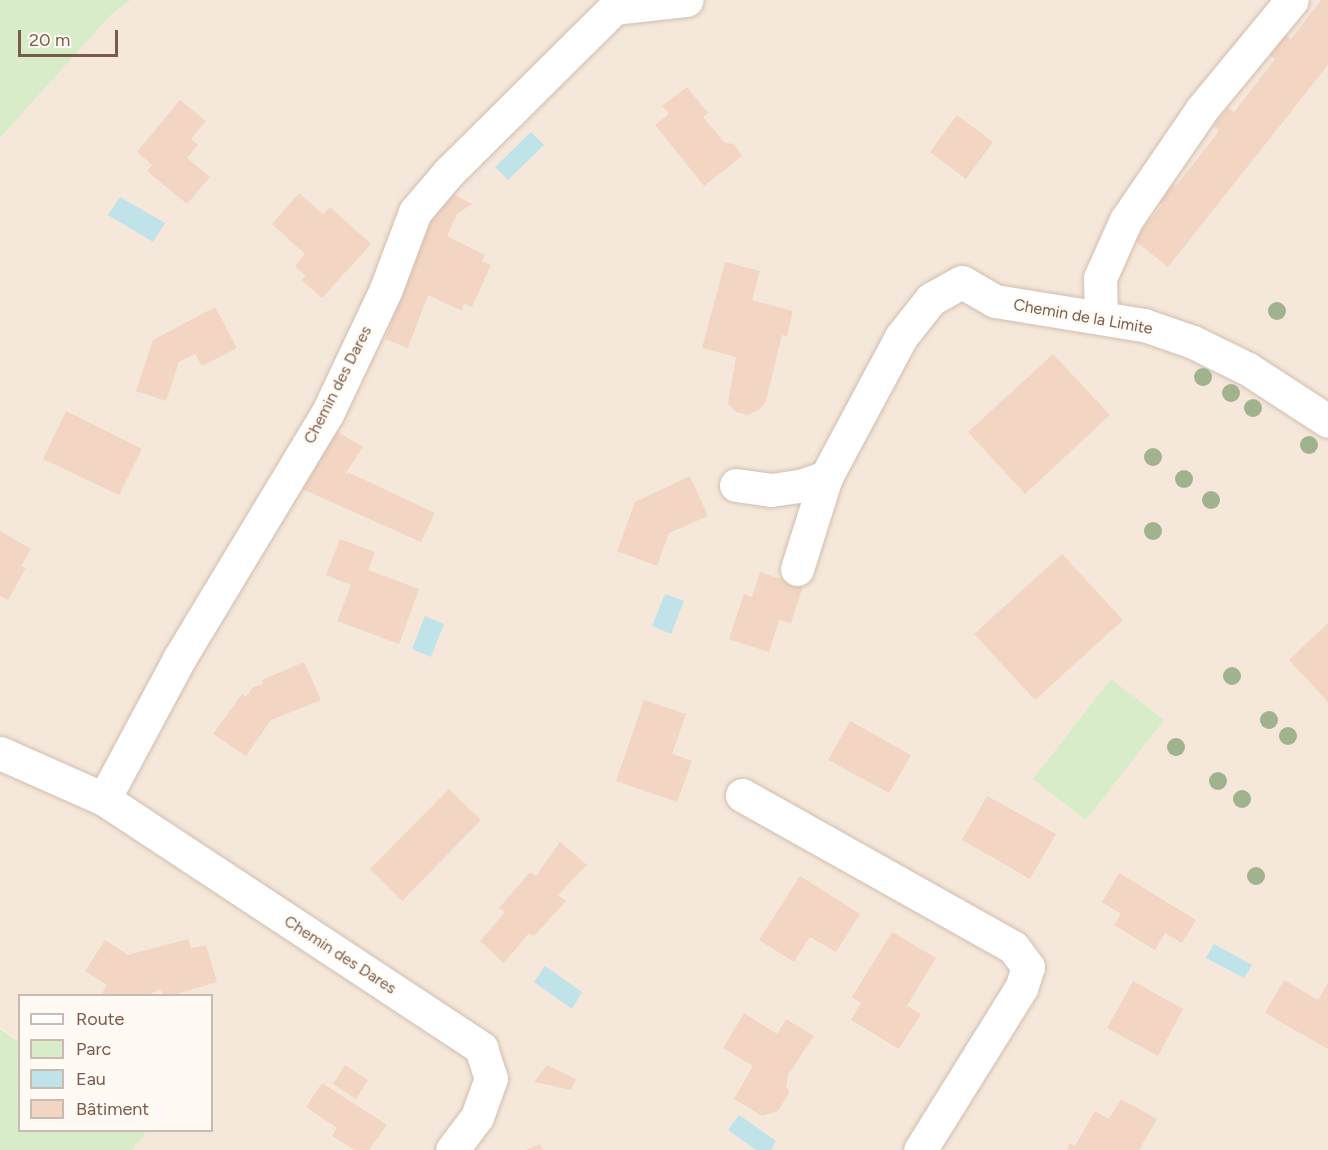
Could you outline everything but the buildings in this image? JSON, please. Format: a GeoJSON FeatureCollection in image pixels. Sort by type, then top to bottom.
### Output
{"type":"FeatureCollection","features":[{"type":"Feature","properties":{"kind":"street","name":"Chemin des Dares"},"geometry":{"type":"LineString","coordinates":[[104,799],[179,659],[327,414],[386,289],[415,212],[448,173],[614,8],[687,0]]}},
{"type":"Feature","properties":{"kind":"street"},"geometry":{"type":"LineString","coordinates":[[1101,318],[1100,278],[1126,220],[1202,109],[1272,15],[1292,0]]}},
{"type":"Feature","properties":{"kind":"street","name":"Chemin de la Limite"},"geometry":{"type":"LineString","coordinates":[[826,477],[901,337],[932,299],[962,282],[995,301],[1144,326],[1193,342],[1248,369],[1328,421]]}},
{"type":"Feature","properties":{"kind":"street"},"geometry":{"type":"LineString","coordinates":[[736,485],[771,490],[826,477]]}},
{"type":"Feature","properties":{"kind":"street"},"geometry":{"type":"LineString","coordinates":[[797,569],[826,477]]}},
{"type":"Feature","properties":{"kind":"street","name":"Chemin des Dares"},"geometry":{"type":"LineString","coordinates":[[0,753],[104,799],[481,1048],[491,1078],[477,1117],[452,1150]]}},
{"type":"Feature","properties":{"kind":"street"},"geometry":{"type":"LineString","coordinates":[[742,795],[1013,947],[1028,967],[1021,988],[920,1150]]}},
{"type":"Feature","properties":{"kind":"shaded area"},"geometry":{"type":"Polygon","coordinates":[[[131,0],[1328,0],[1328,1150],[132,1150],[146,1132],[213,1132],[213,994],[18,994],[18,1041],[0,1028],[0,138],[111,15],[131,0]]]}},
{"type":"Feature","properties":{"kind":"green space"},"geometry":{"type":"Polygon","coordinates":[[[0,0],[131,0],[111,15],[0,138],[0,0]]]}},
{"type":"Feature","properties":{"kind":"green space"},"geometry":{"type":"Polygon","coordinates":[[[1111,679],[1164,720],[1086,820],[1033,779],[1111,679]]]}},
{"type":"Feature","properties":{"kind":"green space"},"geometry":{"type":"Polygon","coordinates":[[[0,1029],[18,1041],[18,1132],[146,1132],[132,1150],[0,1150],[0,1029]]]}},
{"type":"Feature","properties":{"kind":"water"},"geometry":{"type":"Polygon","coordinates":[[[531,132],[544,145],[508,180],[495,167],[531,132]]]}},
{"type":"Feature","properties":{"kind":"water"},"geometry":{"type":"Polygon","coordinates":[[[120,197],[165,223],[153,242],[108,215],[120,197]]]}},
{"type":"Feature","properties":{"kind":"water"},"geometry":{"type":"Polygon","coordinates":[[[665,594],[684,601],[671,634],[652,626],[665,594]]]}},
{"type":"Feature","properties":{"kind":"water"},"geometry":{"type":"Polygon","coordinates":[[[425,616],[444,624],[431,657],[412,649],[425,616]]]}},
{"type":"Feature","properties":{"kind":"water"},"geometry":{"type":"Polygon","coordinates":[[[1214,944],[1252,965],[1244,978],[1206,958],[1214,944]]]}},
{"type":"Feature","properties":{"kind":"water"},"geometry":{"type":"Polygon","coordinates":[[[545,966],[582,992],[572,1009],[534,982],[545,966]]]}},
{"type":"Feature","properties":{"kind":"water"},"geometry":{"type":"Polygon","coordinates":[[[739,1115],[776,1141],[771,1150],[756,1150],[728,1130],[739,1115]]]}}]}
